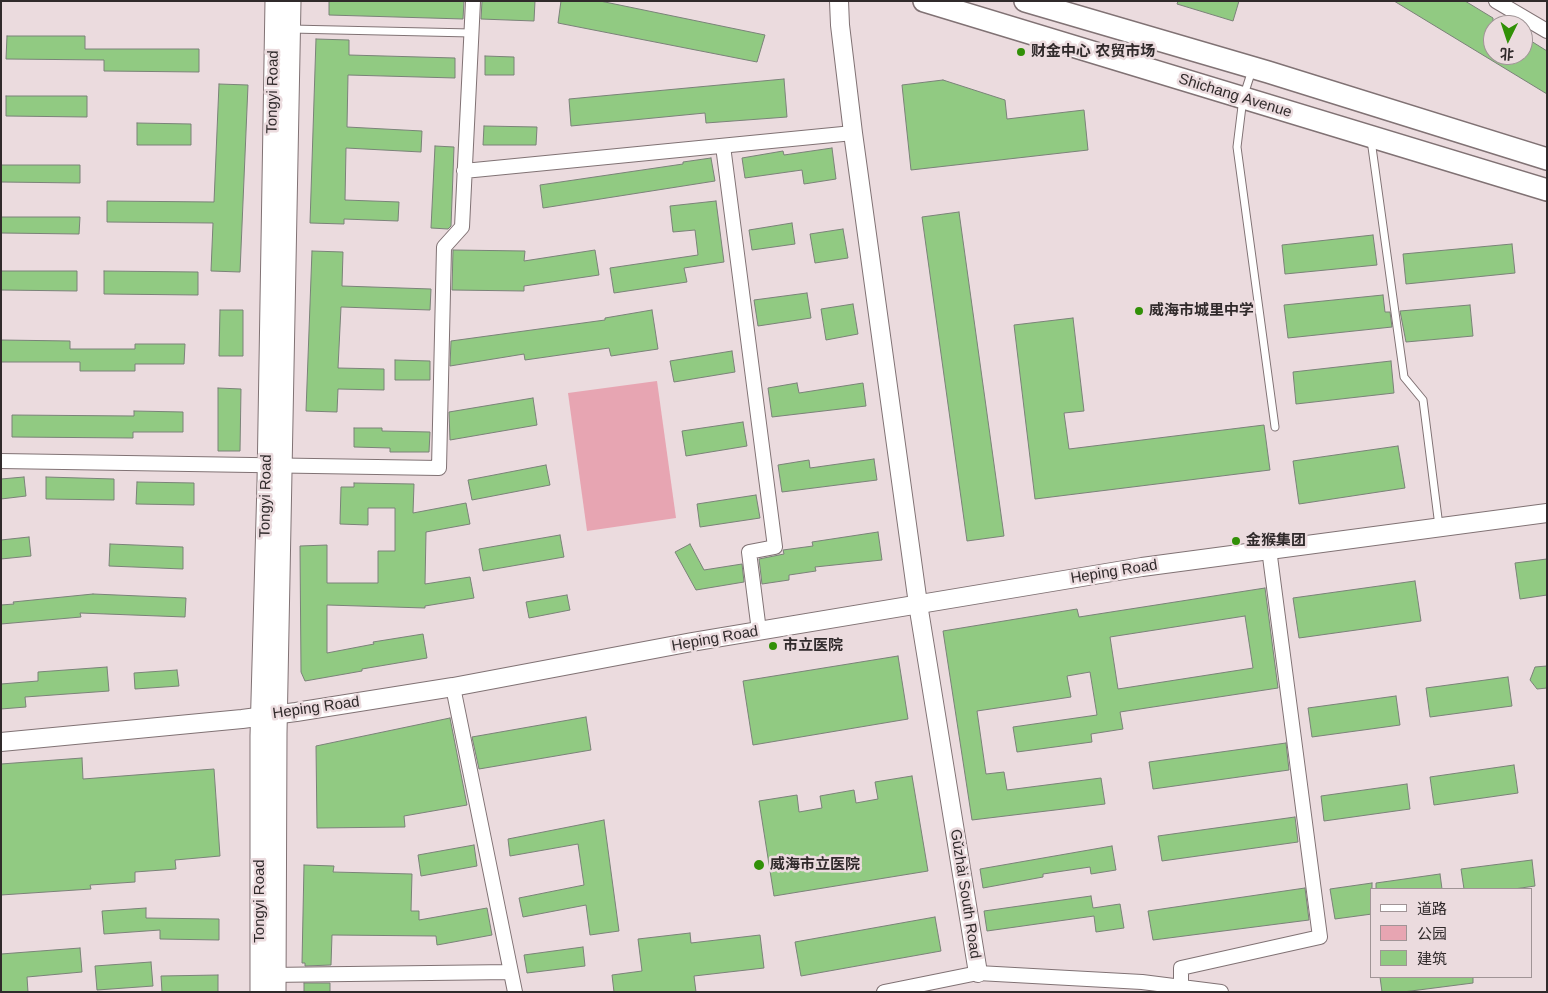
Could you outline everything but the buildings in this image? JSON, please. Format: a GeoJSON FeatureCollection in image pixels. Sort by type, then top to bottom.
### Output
{"type":"FeatureCollection","features":[{"type":"Feature","properties":{"kind":"main road","name":"Tongyi Road"},"geometry":{"type":"LineString","coordinates":[[275,1],[276,467]]}},
{"type":"Feature","properties":{"kind":"main road","name":"Tongyi Road"},"geometry":{"type":"LineString","coordinates":[[268,983],[269,715],[291,1]]}},
{"type":"Feature","properties":{"kind":"main road","name":"Shichang Avenue"},"geometry":{"type":"LineString","coordinates":[[924,1],[1547,190]]}},
{"type":"Feature","properties":{"kind":"main road","name":"Shichang Avenue"},"geometry":{"type":"LineString","coordinates":[[1026,1],[1547,159]]}},
{"type":"Feature","properties":{"kind":"street"},"geometry":{"type":"LineString","coordinates":[[1,461],[276,467],[439,468],[444,247],[462,226],[473,1]]}},
{"type":"Feature","properties":{"kind":"street","name":"Gǔzhài South Road"},"geometry":{"type":"LineString","coordinates":[[839,1],[840,25],[853,133],[918,604],[978,973],[1181,986],[1222,992]]}},
{"type":"Feature","properties":{"kind":"street"},"geometry":{"type":"LineString","coordinates":[[1496,1],[1547,31]]}},
{"type":"Feature","properties":{"kind":"street"},"geometry":{"type":"LineString","coordinates":[[464,171],[853,133]]}},
{"type":"Feature","properties":{"kind":"street"},"geometry":{"type":"LineString","coordinates":[[723,146],[775,547],[749,552],[759,631]]}},
{"type":"Feature","properties":{"kind":"street","name":"Heping Road"},"geometry":{"type":"LineString","coordinates":[[1,742],[269,715],[453,687],[759,631],[1142,567],[1547,512]]}},
{"type":"Feature","properties":{"kind":"street"},"geometry":{"type":"LineString","coordinates":[[1181,986],[1181,968],[1320,937],[1269,549]]}},
{"type":"Feature","properties":{"kind":"street"},"geometry":{"type":"LineString","coordinates":[[453,687],[515,992]]}},
{"type":"Feature","properties":{"kind":"street"},"geometry":{"type":"LineString","coordinates":[[268,983],[511,972]]}},
{"type":"Feature","properties":{"kind":"street"},"geometry":{"type":"LineString","coordinates":[[884,992],[978,973]]}},
{"type":"Feature","properties":{"kind":"lane"},"geometry":{"type":"LineString","coordinates":[[290,29],[471,33]]}},
{"type":"Feature","properties":{"kind":"lane"},"geometry":{"type":"LineString","coordinates":[[1252,68],[1243,98],[1237,148],[1275,427]]}},
{"type":"Feature","properties":{"kind":"lane"},"geometry":{"type":"LineString","coordinates":[[1370,137],[1404,377],[1423,400],[1439,526]]}},
{"type":"Feature","properties":{"kind":"green space"},"geometry":{"type":"Polygon","coordinates":[[[657,381],[676,518],[587,531],[568,393],[657,381]]]}},
{"type":"Feature","properties":{"kind":"place","name":"财金中心 农贸市场"},"geometry":{"type":"Point","coordinates":[1021,52]}},
{"type":"Feature","properties":{"kind":"place","name":"威海市城里中学"},"geometry":{"type":"Point","coordinates":[1139,311]}},
{"type":"Feature","properties":{"kind":"place","name":"金猴集团"},"geometry":{"type":"Point","coordinates":[1236,541]}},
{"type":"Feature","properties":{"kind":"place","name":"市立医院"},"geometry":{"type":"Point","coordinates":[773,646]}},
{"type":"Feature","properties":{"kind":"place","name":"威海市立医院"},"geometry":{"type":"Point","coordinates":[759,865]}}]}
